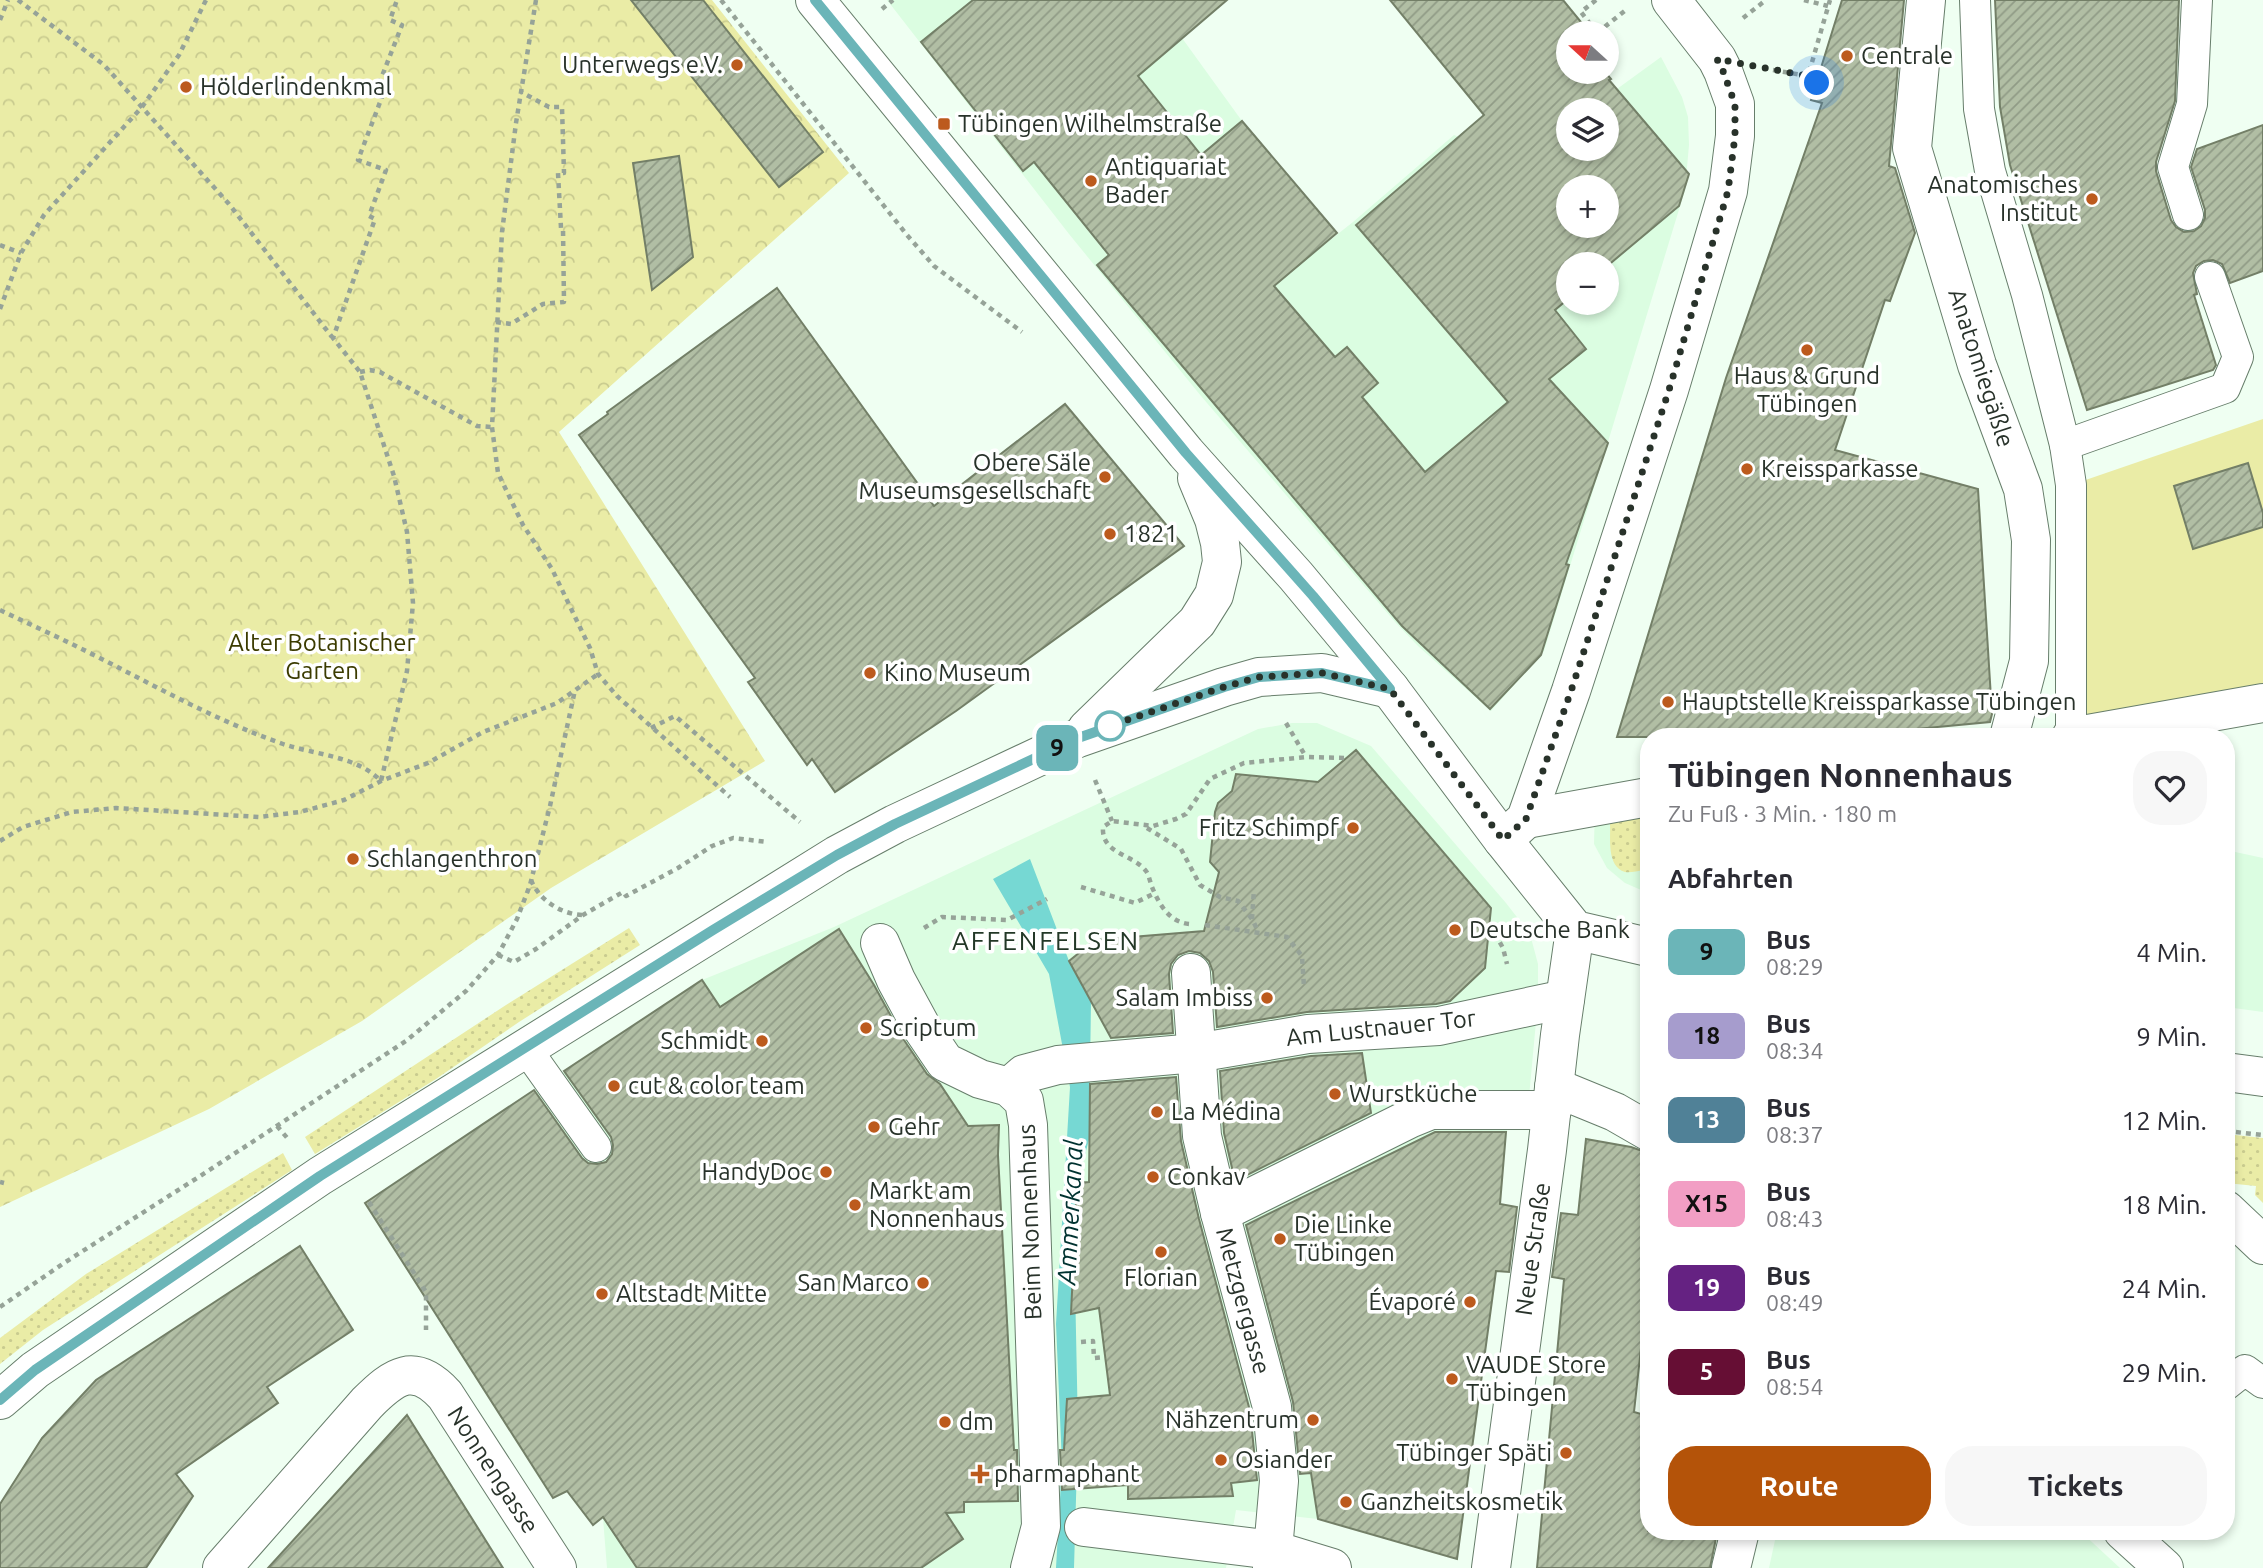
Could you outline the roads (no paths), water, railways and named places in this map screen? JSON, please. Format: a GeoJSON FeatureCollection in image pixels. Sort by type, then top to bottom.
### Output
{"type":"FeatureCollection","features":[{"type":"Feature","properties":{"kind":"street"},"geometry":{"type":"LineString","coordinates":[[815,0],[1186,453],[1515,829],[1575,930],[1640,945]]}},
{"type":"Feature","properties":{"kind":"street"},"geometry":{"type":"LineString","coordinates":[[1515,829],[1571,691],[1660,416],[1728,191],[1735,136],[1735,104],[1717,59],[1671,0]]}},
{"type":"Feature","properties":{"kind":"street","name":"Anatomiegäßle"},"geometry":{"type":"LineString","coordinates":[[1926,0],[1912,148],[1977,365],[2023,489],[2031,540],[2029,661],[2011,728]]}},
{"type":"Feature","properties":{"kind":"street"},"geometry":{"type":"LineString","coordinates":[[1078,738],[1197,622],[1214,595],[1222,562],[1220,543],[1214,519],[1186,453]]}},
{"type":"Feature","properties":{"kind":"street"},"geometry":{"type":"LineString","coordinates":[[0,1400],[35,1370],[320,1176],[837,855],[895,824],[1078,738],[1259,677],[1322,673],[1390,689]]}},
{"type":"Feature","properties":{"kind":"street"},"geometry":{"type":"LineString","coordinates":[[2122,728],[2263,703]]}},
{"type":"Feature","properties":{"kind":"street"},"geometry":{"type":"LineString","coordinates":[[1515,829],[1640,799]]}},
{"type":"Feature","properties":{"kind":"street","name":"Neue Straße"},"geometry":{"type":"LineString","coordinates":[[1491,1568],[1575,930]]}},
{"type":"Feature","properties":{"kind":"street"},"geometry":{"type":"LineString","coordinates":[[880,943],[922,1028],[945,1062],[980,1079],[1009,1087],[1024,1074],[1058,1065],[1196,1053]]}},
{"type":"Feature","properties":{"kind":"street","name":"Metzgergasse"},"geometry":{"type":"LineString","coordinates":[[1191,973],[1202,1136],[1272,1407],[1279,1480],[1272,1559]]}},
{"type":"Feature","properties":{"kind":"street","name":"Am Lustnauer Tor"},"geometry":{"type":"LineString","coordinates":[[1196,1053],[1308,1034],[1438,1026],[1565,999]]}},
{"type":"Feature","properties":{"kind":"street"},"geometry":{"type":"LineString","coordinates":[[2235,1073],[2263,1077]]}},
{"type":"Feature","properties":{"kind":"street","name":"Beim Nonnenhaus"},"geometry":{"type":"LineString","coordinates":[[1009,1087],[1024,1101],[1028,1125],[1041,1526],[1030,1568]]}},
{"type":"Feature","properties":{"kind":"street"},"geometry":{"type":"LineString","coordinates":[[1220,1213],[1431,1110],[1553,1098],[1615,1112],[1640,1126]]}},
{"type":"Feature","properties":{"kind":"street"},"geometry":{"type":"LineString","coordinates":[[2235,1219],[2263,1245]]}},
{"type":"Feature","properties":{"kind":"street","name":"Nonnengasse"},"geometry":{"type":"LineString","coordinates":[[222,1568],[385,1385],[398,1378],[412,1376],[424,1377],[444,1395],[557,1568]]}},
{"type":"Feature","properties":{"kind":"street"},"geometry":{"type":"LineString","coordinates":[[1084,1527],[1332,1568]]}},
{"type":"Feature","properties":{"kind":"street"},"geometry":{"type":"LineString","coordinates":[[1731,1568],[1738,1540]]}},
{"type":"Feature","properties":{"kind":"street"},"geometry":{"type":"LineString","coordinates":[[2133,1540],[2164,1568]]}},
{"type":"Feature","properties":{"kind":"lane"},"geometry":{"type":"LineString","coordinates":[[1975,0],[1979,109],[1990,171],[2028,295],[2065,445],[2070,485],[2071,728]]}},
{"type":"Feature","properties":{"kind":"lane"},"geometry":{"type":"LineString","coordinates":[[2188,215],[2173,167],[2192,104],[2197,0]]}},
{"type":"Feature","properties":{"kind":"lane"},"geometry":{"type":"LineString","coordinates":[[2065,445],[2225,388],[2238,357],[2210,278]]}},
{"type":"Feature","properties":{"kind":"lane"},"geometry":{"type":"LineString","coordinates":[[525,1047],[596,1147]]}},
{"type":"Feature","properties":{"kind":"lane"},"geometry":{"type":"LineString","coordinates":[[2235,1378],[2245,1370],[2263,1383]]}},
{"type":"Feature","properties":{"kind":"water","name":"Ammerkanal"},"geometry":{"type":"Polygon","coordinates":[[[1030,859],[1069,961],[1091,1001],[1089,1140],[1077,1183],[1074,1235],[1078,1430],[1074,1568],[1056,1568],[1062,1464],[1056,1324],[1070,1087],[1049,974],[993,879],[1030,859]]]}},
{"type":"Feature","properties":{"kind":"place","name":"Centrale"},"geometry":{"type":"Point","coordinates":[1847,56]}},
{"type":"Feature","properties":{"kind":"place","name":"Unterwegs e.V."},"geometry":{"type":"Point","coordinates":[737,65]}},
{"type":"Feature","properties":{"kind":"place","name":"Hölderlindenkmal"},"geometry":{"type":"Point","coordinates":[186,87]}},
{"type":"Feature","properties":{"kind":"place","name":"Tübingen Wilhelmstraße"},"geometry":{"type":"Point","coordinates":[944,124]}},
{"type":"Feature","properties":{"kind":"place","name":"Antiquariat Bader"},"geometry":{"type":"Point","coordinates":[1091,181]}},
{"type":"Feature","properties":{"kind":"place","name":"Anatomisches Institut"},"geometry":{"type":"Point","coordinates":[2092,199]}},
{"type":"Feature","properties":{"kind":"place","name":"Haus & Grund Tübingen"},"geometry":{"type":"Point","coordinates":[1807,350]}},
{"type":"Feature","properties":{"kind":"place","name":"Kreissparkasse"},"geometry":{"type":"Point","coordinates":[1747,469]}},
{"type":"Feature","properties":{"kind":"place","name":"Obere Säle Museumsgesellschaft"},"geometry":{"type":"Point","coordinates":[1105,477]}},
{"type":"Feature","properties":{"kind":"place","name":"1821"},"geometry":{"type":"Point","coordinates":[1110,534]}},
{"type":"Feature","properties":{"kind":"place","name":"Kino Museum"},"geometry":{"type":"Point","coordinates":[870,673]}},
{"type":"Feature","properties":{"kind":"place","name":"Hauptstelle Kreissparkasse Tübingen"},"geometry":{"type":"Point","coordinates":[1668,702]}},
{"type":"Feature","properties":{"kind":"place","name":"Fritz Schimpf"},"geometry":{"type":"Point","coordinates":[1353,828]}},
{"type":"Feature","properties":{"kind":"place","name":"Schlangenthron"},"geometry":{"type":"Point","coordinates":[353,859]}},
{"type":"Feature","properties":{"kind":"place","name":"Deutsche Bank"},"geometry":{"type":"Point","coordinates":[1455,930]}},
{"type":"Feature","properties":{"kind":"place","name":"Salam Imbiss"},"geometry":{"type":"Point","coordinates":[1267,998]}},
{"type":"Feature","properties":{"kind":"place","name":"Scriptum"},"geometry":{"type":"Point","coordinates":[866,1028]}},
{"type":"Feature","properties":{"kind":"place","name":"Schmidt"},"geometry":{"type":"Point","coordinates":[762,1041]}},
{"type":"Feature","properties":{"kind":"place","name":"cut & color team"},"geometry":{"type":"Point","coordinates":[614,1086]}},
{"type":"Feature","properties":{"kind":"place","name":"Wurstküche"},"geometry":{"type":"Point","coordinates":[1335,1094]}},
{"type":"Feature","properties":{"kind":"place","name":"La Médina"},"geometry":{"type":"Point","coordinates":[1157,1112]}},
{"type":"Feature","properties":{"kind":"place","name":"Gehr"},"geometry":{"type":"Point","coordinates":[874,1127]}},
{"type":"Feature","properties":{"kind":"place","name":"HandyDoc"},"geometry":{"type":"Point","coordinates":[826,1172]}},
{"type":"Feature","properties":{"kind":"place","name":"Conkav"},"geometry":{"type":"Point","coordinates":[1153,1177]}},
{"type":"Feature","properties":{"kind":"place","name":"Markt am Nonnenhaus"},"geometry":{"type":"Point","coordinates":[855,1205]}},
{"type":"Feature","properties":{"kind":"place","name":"Die Linke Tübingen"},"geometry":{"type":"Point","coordinates":[1280,1239]}},
{"type":"Feature","properties":{"kind":"place","name":"Florian"},"geometry":{"type":"Point","coordinates":[1161,1252]}},
{"type":"Feature","properties":{"kind":"place","name":"San Marco"},"geometry":{"type":"Point","coordinates":[923,1283]}},
{"type":"Feature","properties":{"kind":"place","name":"Altstadt Mitte"},"geometry":{"type":"Point","coordinates":[602,1294]}},
{"type":"Feature","properties":{"kind":"place","name":"Évaporé"},"geometry":{"type":"Point","coordinates":[1470,1302]}},
{"type":"Feature","properties":{"kind":"place","name":"VAUDE Store Tübingen"},"geometry":{"type":"Point","coordinates":[1452,1379]}},
{"type":"Feature","properties":{"kind":"place","name":"Nähzentrum"},"geometry":{"type":"Point","coordinates":[1313,1420]}},
{"type":"Feature","properties":{"kind":"place","name":"dm"},"geometry":{"type":"Point","coordinates":[945,1422]}},
{"type":"Feature","properties":{"kind":"place","name":"Tübinger Späti"},"geometry":{"type":"Point","coordinates":[1566,1453]}},
{"type":"Feature","properties":{"kind":"place","name":"Osiander"},"geometry":{"type":"Point","coordinates":[1221,1460]}},
{"type":"Feature","properties":{"kind":"place","name":"pharmaphant"},"geometry":{"type":"Point","coordinates":[980,1474]}},
{"type":"Feature","properties":{"kind":"place","name":"Ganzheitskosmetik"},"geometry":{"type":"Point","coordinates":[1346,1502]}},
{"type":"Feature","properties":{"kind":"district","name":"AFFENFELSEN"},"geometry":{"type":"Point","coordinates":[1046,941]}},
{"type":"Feature","properties":{"kind":"park label","name":"Alter Botanischer Garten"},"geometry":{"type":"Point","coordinates":[322,657]}}]}
